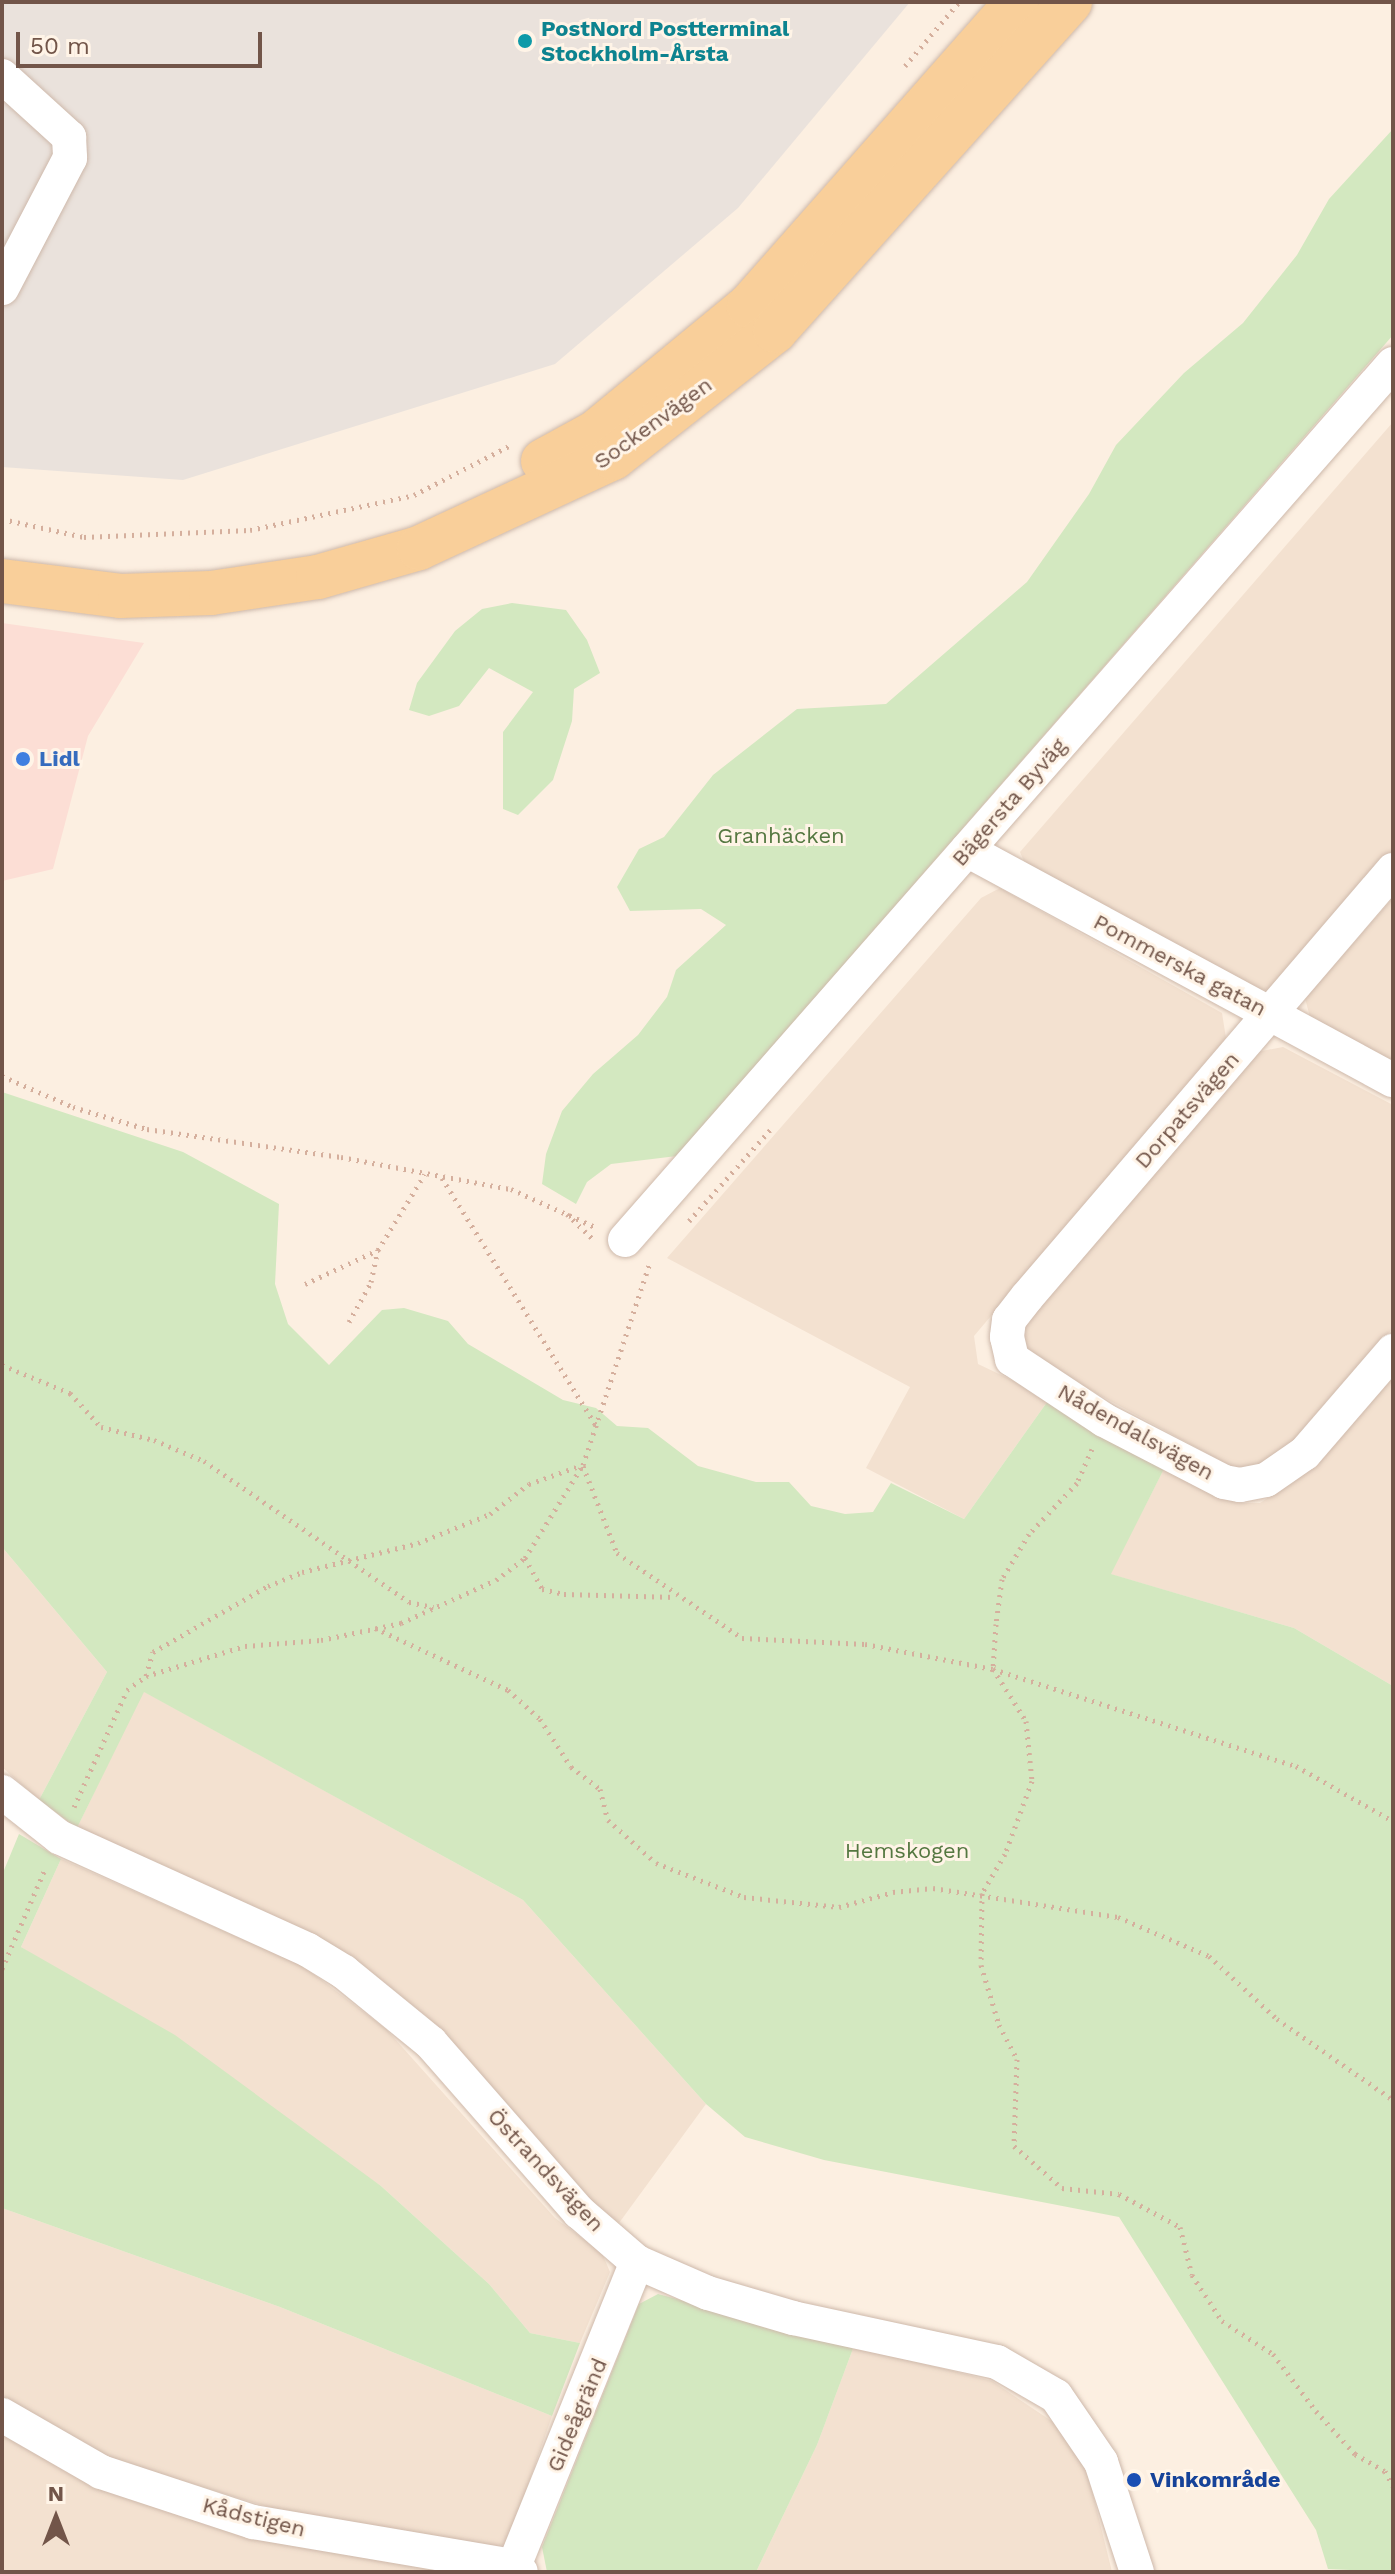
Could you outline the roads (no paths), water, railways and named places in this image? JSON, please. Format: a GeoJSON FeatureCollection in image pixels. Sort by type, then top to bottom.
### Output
{"type":"FeatureCollection","features":[{"type":"Feature","properties":{"kind":"main road","name":"Sockenvägen"},"geometry":{"type":"LineString","coordinates":[[2,553],[115,570],[213,567],[307,554],[392,532],[518,475],[596,432],[749,306],[1017,2]]}},
{"type":"Feature","properties":{"kind":"main road","name":"Sockenvägen"},"geometry":{"type":"LineString","coordinates":[[2,581],[120,596],[211,593],[318,577],[419,548],[613,458],[775,331],[1070,2]]}},
{"type":"Feature","properties":{"kind":"street"},"geometry":{"type":"LineString","coordinates":[[2,76],[69,137],[70,158],[2,288]]}},
{"type":"Feature","properties":{"kind":"street","name":"Bägersta Byväg"},"geometry":{"type":"LineString","coordinates":[[639,1245],[967,850],[1393,364]]}},
{"type":"Feature","properties":{"kind":"street","name":"Pommerska gatan"},"geometry":{"type":"LineString","coordinates":[[967,850],[1393,1080]]}},
{"type":"Feature","properties":{"kind":"street","name":"Dorpatsvägen"},"geometry":{"type":"LineString","coordinates":[[1012,1359],[1007,1350],[1009,1320],[1393,870]]}},
{"type":"Feature","properties":{"kind":"street","name":"Nådendalsvägen"},"geometry":{"type":"LineString","coordinates":[[1012,1359],[1104,1420],[1224,1482],[1240,1485],[1266,1480],[1305,1453],[1393,1351]]}},
{"type":"Feature","properties":{"kind":"street","name":"Östrandsvägen"},"geometry":{"type":"LineString","coordinates":[[2,1792],[59,1837],[308,1950],[344,1972],[431,2043],[579,2212],[637,2262],[708,2293],[793,2318],[997,2362],[1056,2396],[1101,2462],[1137,2572]]}},
{"type":"Feature","properties":{"kind":"street","name":"Gideågränd"},"geometry":{"type":"LineString","coordinates":[[517,2569],[637,2262]]}},
{"type":"Feature","properties":{"kind":"street","name":"Kådstigen"},"geometry":{"type":"LineString","coordinates":[[2,2415],[101,2472],[253,2522],[517,2569]]}},
{"type":"Feature","properties":{"kind":"place","name":"PostNord Postterminal Stockholm-Årsta"},"geometry":{"type":"Point","coordinates":[525,41]}},
{"type":"Feature","properties":{"kind":"place","name":"Lidl"},"geometry":{"type":"Point","coordinates":[23,759]}},
{"type":"Feature","properties":{"kind":"place","name":"Vinkområde"},"geometry":{"type":"Point","coordinates":[1134,2480]}},
{"type":"Feature","properties":{"kind":"park label","name":"Granhäcken"},"geometry":{"type":"Point","coordinates":[781,836]}},
{"type":"Feature","properties":{"kind":"park label","name":"Hemskogen"},"geometry":{"type":"Point","coordinates":[907,1851]}}]}
